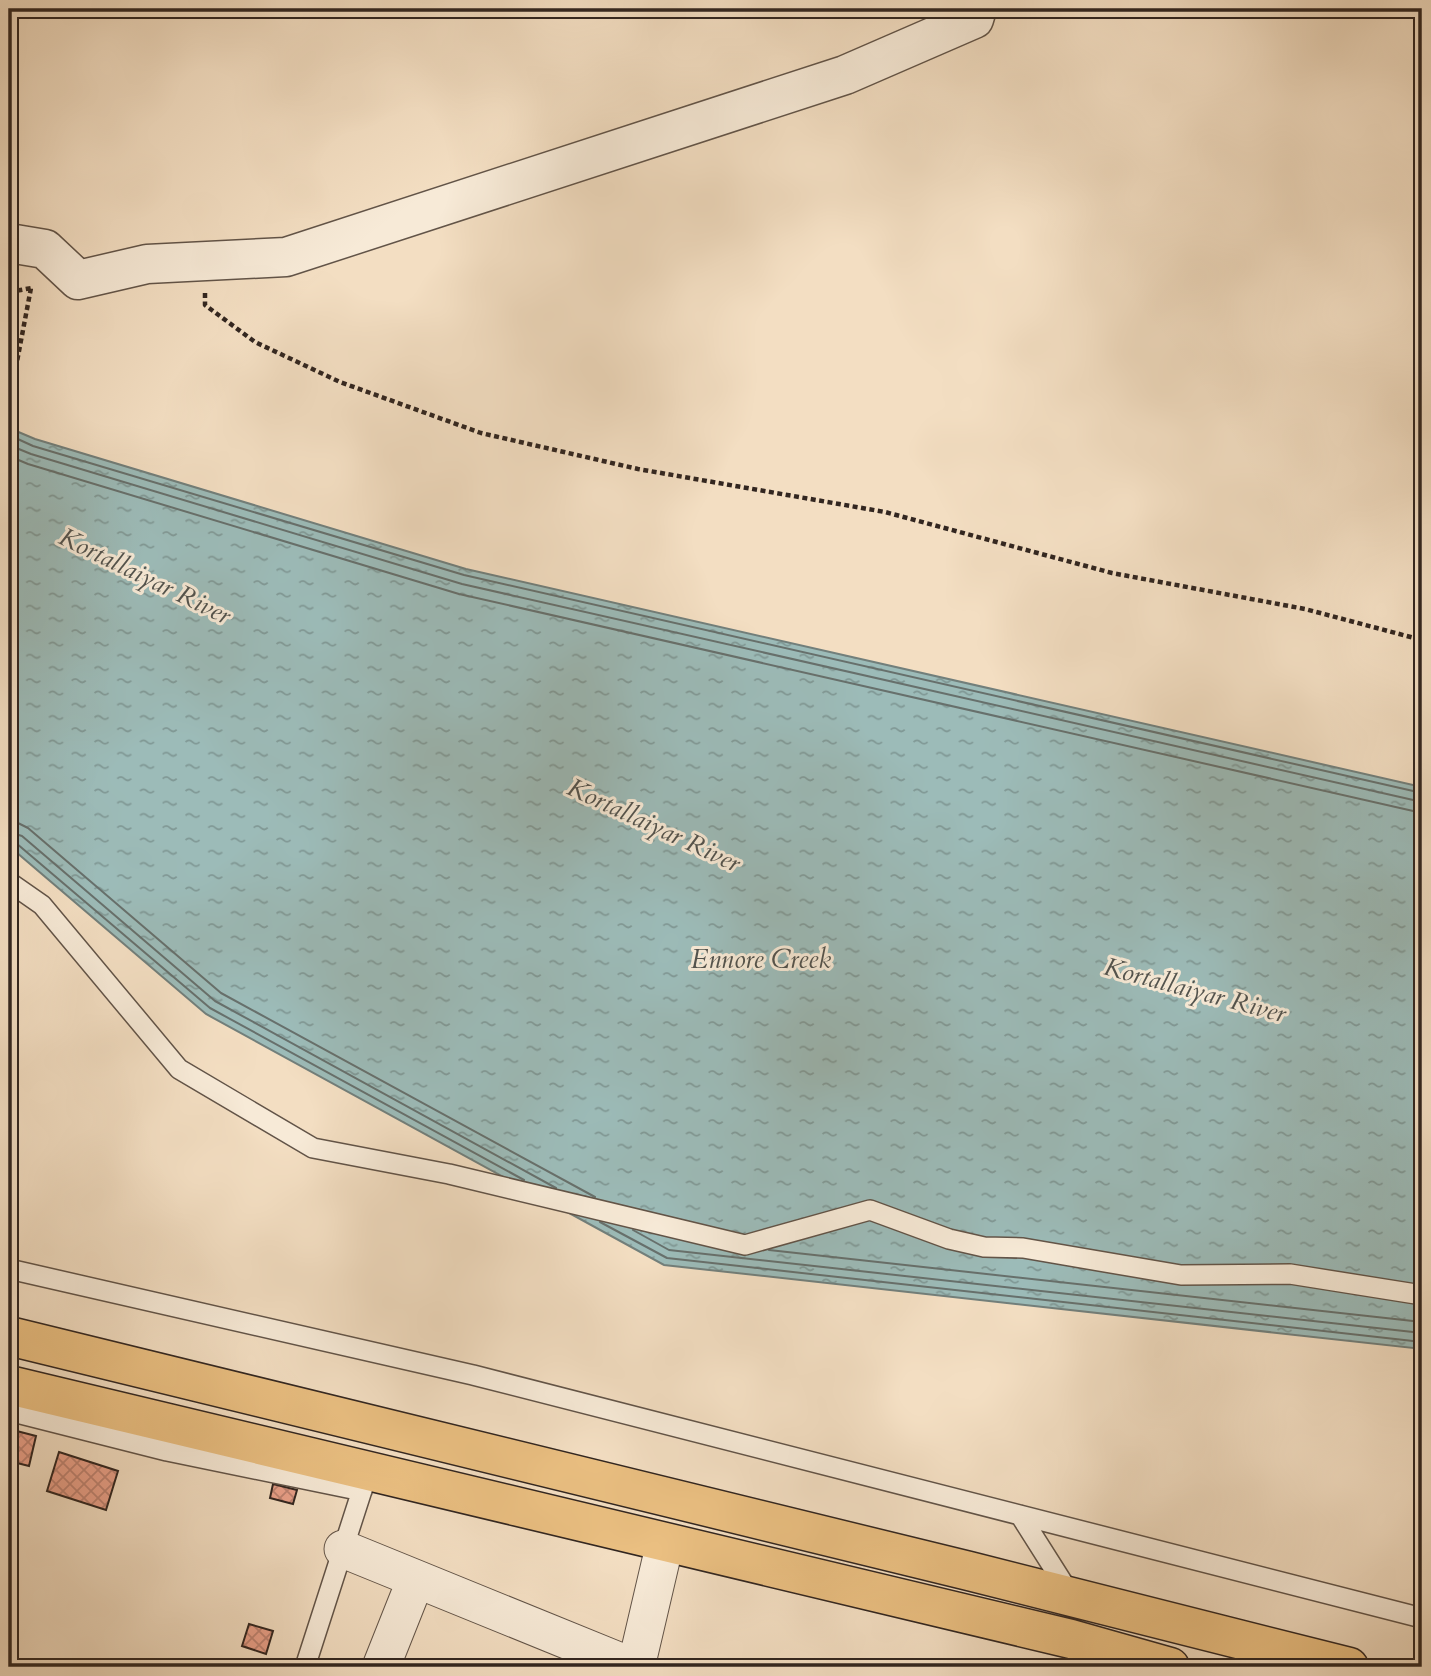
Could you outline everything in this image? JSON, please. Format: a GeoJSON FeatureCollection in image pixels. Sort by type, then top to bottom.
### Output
{"type":"FeatureCollection","features":[{"type":"Feature","properties":{"kind":"main road"},"geometry":{"type":"LineString","coordinates":[[9,1336],[1349,1667]]}},
{"type":"Feature","properties":{"kind":"main road"},"geometry":{"type":"LineString","coordinates":[[9,1385],[365,1480],[665,1544],[1071,1639],[1170,1667]]}},
{"type":"Feature","properties":{"kind":"street"},"geometry":{"type":"LineString","coordinates":[[9,243],[45,249],[78,279],[147,264],[286,257],[845,75],[974,19],[977,9]]}},
{"type":"Feature","properties":{"kind":"street"},"geometry":{"type":"LineString","coordinates":[[343,1549],[634,1667],[665,1544]]}},
{"type":"Feature","properties":{"kind":"street"},"geometry":{"type":"LineString","coordinates":[[381,1667],[416,1579]]}},
{"type":"Feature","properties":{"kind":"lane"},"geometry":{"type":"LineString","coordinates":[[9,882],[42,905],[179,1069],[313,1148],[449,1174],[745,1245],[870,1210],[949,1238],[984,1247],[1023,1248],[1181,1275],[1290,1274],[1422,1295]]}},
{"type":"Feature","properties":{"kind":"lane"},"geometry":{"type":"LineString","coordinates":[[9,1269],[473,1374],[1422,1618]]}},
{"type":"Feature","properties":{"kind":"lane"},"geometry":{"type":"LineString","coordinates":[[9,1411],[167,1451],[365,1480],[305,1667]]}},
{"type":"Feature","properties":{"kind":"lane"},"geometry":{"type":"LineString","coordinates":[[1020,1515],[1071,1597]]}},
{"type":"Feature","properties":{"kind":"path"},"geometry":{"type":"LineString","coordinates":[[206,261],[205,305],[256,342],[340,382],[481,433],[638,469],[885,512],[1112,573],[1305,609],[1422,640]]}},
{"type":"Feature","properties":{"kind":"path"},"geometry":{"type":"LineString","coordinates":[[9,393],[31,288]]}},
{"type":"Feature","properties":{"kind":"water","name":"Ennore Creek"},"geometry":{"type":"Polygon","coordinates":[[[9,428],[35,439],[466,569],[1422,787],[1422,1349],[664,1265],[206,1014],[9,846],[9,428]]]}},
{"type":"Feature","properties":{"kind":"building"},"geometry":{"type":"Polygon","coordinates":[[[9,1429],[36,1436],[29,1466],[9,1461],[9,1429]]]}},
{"type":"Feature","properties":{"kind":"building"},"geometry":{"type":"Polygon","coordinates":[[[59,1452],[118,1471],[106,1510],[47,1491],[59,1452]]]}},
{"type":"Feature","properties":{"kind":"building"},"geometry":{"type":"Polygon","coordinates":[[[273,1484],[297,1490],[293,1504],[270,1498],[273,1484]]]}},
{"type":"Feature","properties":{"kind":"building"},"geometry":{"type":"Polygon","coordinates":[[[249,1624],[273,1631],[266,1654],[242,1646],[249,1624]]]}},
{"type":"Feature","properties":{"kind":"water label","name":"Kortallaiyar River"},"geometry":{"type":"Point","coordinates":[145,576]}},
{"type":"Feature","properties":{"kind":"water label","name":"Kortallaiyar River"},"geometry":{"type":"Point","coordinates":[654,825]}},
{"type":"Feature","properties":{"kind":"water label","name":"Kortallaiyar River"},"geometry":{"type":"Point","coordinates":[1195,990]}}]}
